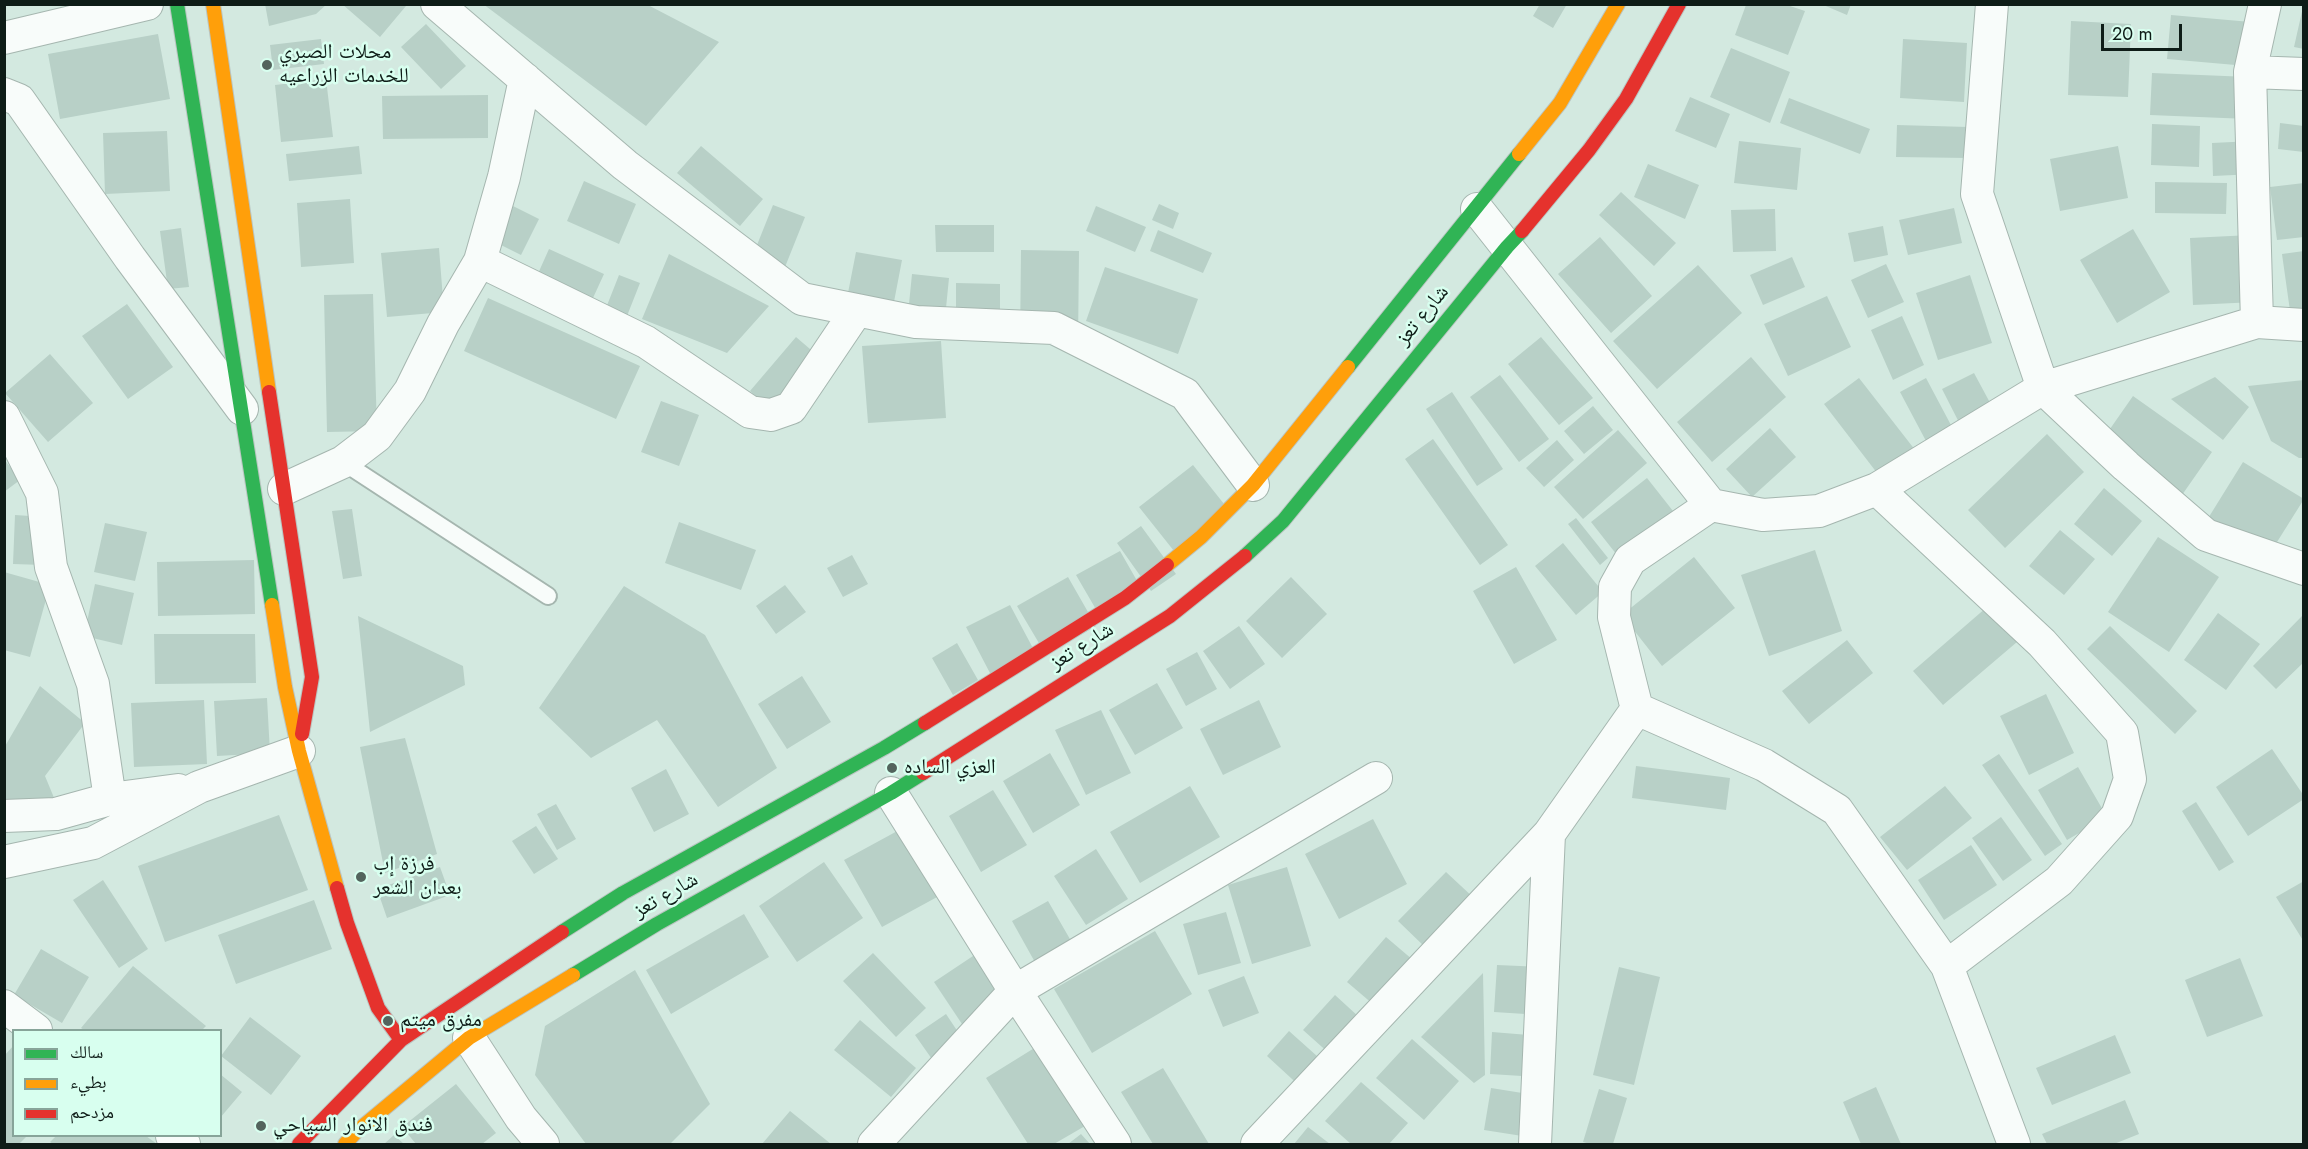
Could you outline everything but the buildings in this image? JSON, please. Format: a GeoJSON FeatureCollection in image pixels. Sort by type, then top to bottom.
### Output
{"type":"FeatureCollection","features":[{"type":"Feature","properties":{"kind":"main road"},"geometry":{"type":"LineString","coordinates":[[177,4],[285,687],[299,751],[347,923],[378,1008],[401,1040]]}},
{"type":"Feature","properties":{"kind":"main road"},"geometry":{"type":"LineString","coordinates":[[213,4],[236,174],[312,677],[299,751]]}},
{"type":"Feature","properties":{"kind":"main road","name":"شارع تعز"},"geometry":{"type":"LineString","coordinates":[[299,1144],[401,1040],[623,893],[884,748],[1125,598],[1202,537],[1253,485],[1560,103],[1618,4]]}},
{"type":"Feature","properties":{"kind":"main road","name":"شارع تعز"},"geometry":{"type":"LineString","coordinates":[[345,1144],[356,1132],[469,1038],[657,924],[891,794],[1170,616],[1234,567],[1283,521],[1507,247],[1533,220],[1590,150],[1626,99],[1679,4]]}},
{"type":"Feature","properties":{"kind":"street"},"geometry":{"type":"LineString","coordinates":[[4,38],[147,4]]}},
{"type":"Feature","properties":{"kind":"street"},"geometry":{"type":"LineString","coordinates":[[437,4],[625,165],[802,299],[916,322],[1054,328],[1185,394],[1253,485]]}},
{"type":"Feature","properties":{"kind":"street"},"geometry":{"type":"LineString","coordinates":[[1992,4],[1977,194],[2043,388],[2126,466],[2206,535],[2304,569]]}},
{"type":"Feature","properties":{"kind":"street"},"geometry":{"type":"LineString","coordinates":[[2257,322],[2250,72],[2265,4]]}},
{"type":"Feature","properties":{"kind":"street"},"geometry":{"type":"LineString","coordinates":[[2250,72],[2304,74]]}},
{"type":"Feature","properties":{"kind":"street"},"geometry":{"type":"LineString","coordinates":[[284,489],[343,462],[377,436],[410,391],[443,324],[480,261],[504,177],[525,80]]}},
{"type":"Feature","properties":{"kind":"street"},"geometry":{"type":"LineString","coordinates":[[4,94],[19,100],[123,249],[242,409]]}},
{"type":"Feature","properties":{"kind":"street"},"geometry":{"type":"LineString","coordinates":[[1477,209],[1711,505],[1763,515],[1819,511],[1877,489],[2043,388],[2257,322],[2304,325]]}},
{"type":"Feature","properties":{"kind":"street"},"geometry":{"type":"LineString","coordinates":[[480,261],[646,342],[750,412],[771,415],[791,408],[857,310]]}},
{"type":"Feature","properties":{"kind":"street"},"geometry":{"type":"LineString","coordinates":[[4,417],[42,493],[51,567],[93,684],[110,799]]}},
{"type":"Feature","properties":{"kind":"street"},"geometry":{"type":"LineString","coordinates":[[1877,489],[2042,643],[2122,734],[2130,779],[2117,816],[2059,880],[1947,966]]}},
{"type":"Feature","properties":{"kind":"street"},"geometry":{"type":"LineString","coordinates":[[1257,1144],[1549,834],[1637,709],[1614,617],[1616,587],[1630,560],[1711,505]]}},
{"type":"Feature","properties":{"kind":"street"},"geometry":{"type":"LineString","coordinates":[[1637,709],[1764,765],[1837,810],[1947,966],[2014,1144]]}},
{"type":"Feature","properties":{"kind":"street"},"geometry":{"type":"LineString","coordinates":[[4,862],[93,843],[200,787],[299,751]]}},
{"type":"Feature","properties":{"kind":"street"},"geometry":{"type":"LineString","coordinates":[[874,1144],[1015,991],[1376,778]]}},
{"type":"Feature","properties":{"kind":"street"},"geometry":{"type":"LineString","coordinates":[[4,816],[57,814],[110,799],[200,787]]}},
{"type":"Feature","properties":{"kind":"street"},"geometry":{"type":"LineString","coordinates":[[891,794],[1115,1144]]}},
{"type":"Feature","properties":{"kind":"street"},"geometry":{"type":"LineString","coordinates":[[1535,1144],[1549,834]]}},
{"type":"Feature","properties":{"kind":"street"},"geometry":{"type":"LineString","coordinates":[[4,1006],[35,1029]]}},
{"type":"Feature","properties":{"kind":"street"},"geometry":{"type":"LineString","coordinates":[[469,1038],[520,1118],[543,1144]]}},
{"type":"Feature","properties":{"kind":"lane"},"geometry":{"type":"LineString","coordinates":[[343,462],[548,596]]}},
{"type":"Feature","properties":{"kind":"traffic: fast"},"geometry":{"type":"LineString","coordinates":[[177,4],[272,605]]}},
{"type":"Feature","properties":{"kind":"traffic: fast"},"geometry":{"type":"LineString","coordinates":[[1348,367],[1519,154]]}},
{"type":"Feature","properties":{"kind":"traffic: fast"},"geometry":{"type":"LineString","coordinates":[[1245,556],[1283,521],[1522,231]]}},
{"type":"Feature","properties":{"kind":"traffic: fast"},"geometry":{"type":"LineString","coordinates":[[562,932],[623,893],[925,723]]}},
{"type":"Feature","properties":{"kind":"traffic: fast"},"geometry":{"type":"LineString","coordinates":[[573,975],[657,924],[923,773]]}},
{"type":"Feature","properties":{"kind":"traffic: slow"},"geometry":{"type":"LineString","coordinates":[[213,4],[269,392]]}},
{"type":"Feature","properties":{"kind":"traffic: slow"},"geometry":{"type":"LineString","coordinates":[[1519,154],[1560,103],[1618,4]]}},
{"type":"Feature","properties":{"kind":"traffic: slow"},"geometry":{"type":"LineString","coordinates":[[1167,565],[1201,537],[1253,485],[1348,367]]}},
{"type":"Feature","properties":{"kind":"traffic: slow"},"geometry":{"type":"LineString","coordinates":[[272,605],[285,687],[299,751],[337,888]]}},
{"type":"Feature","properties":{"kind":"traffic: slow"},"geometry":{"type":"LineString","coordinates":[[345,1144],[356,1132],[469,1038],[573,975]]}},
{"type":"Feature","properties":{"kind":"traffic: jam"},"geometry":{"type":"LineString","coordinates":[[1522,231],[1589,150],[1626,99],[1679,4]]}},
{"type":"Feature","properties":{"kind":"traffic: jam"},"geometry":{"type":"LineString","coordinates":[[269,392],[312,677],[302,734]]}},
{"type":"Feature","properties":{"kind":"traffic: jam"},"geometry":{"type":"LineString","coordinates":[[923,773],[1170,616],[1245,556]]}},
{"type":"Feature","properties":{"kind":"traffic: jam"},"geometry":{"type":"LineString","coordinates":[[925,723],[1125,598],[1167,565]]}},
{"type":"Feature","properties":{"kind":"traffic: jam"},"geometry":{"type":"LineString","coordinates":[[337,888],[347,923],[378,1008],[401,1040]]}},
{"type":"Feature","properties":{"kind":"traffic: jam"},"geometry":{"type":"LineString","coordinates":[[299,1144],[401,1040],[562,932]]}},
{"type":"Feature","properties":{"kind":"place","name":"محلات الصبري للخدمات الزراعيه"},"geometry":{"type":"Point","coordinates":[267,65]}},
{"type":"Feature","properties":{"kind":"place","name":"العزي الساده"},"geometry":{"type":"Point","coordinates":[892,768]}},
{"type":"Feature","properties":{"kind":"place","name":"فرزة إب بعدان الشعر"},"geometry":{"type":"Point","coordinates":[361,877]}},
{"type":"Feature","properties":{"kind":"place","name":"مفرق ميتم"},"geometry":{"type":"Point","coordinates":[388,1021]}},
{"type":"Feature","properties":{"kind":"place","name":"فندق الانوار السياحي"},"geometry":{"type":"Point","coordinates":[261,1126]}}]}
